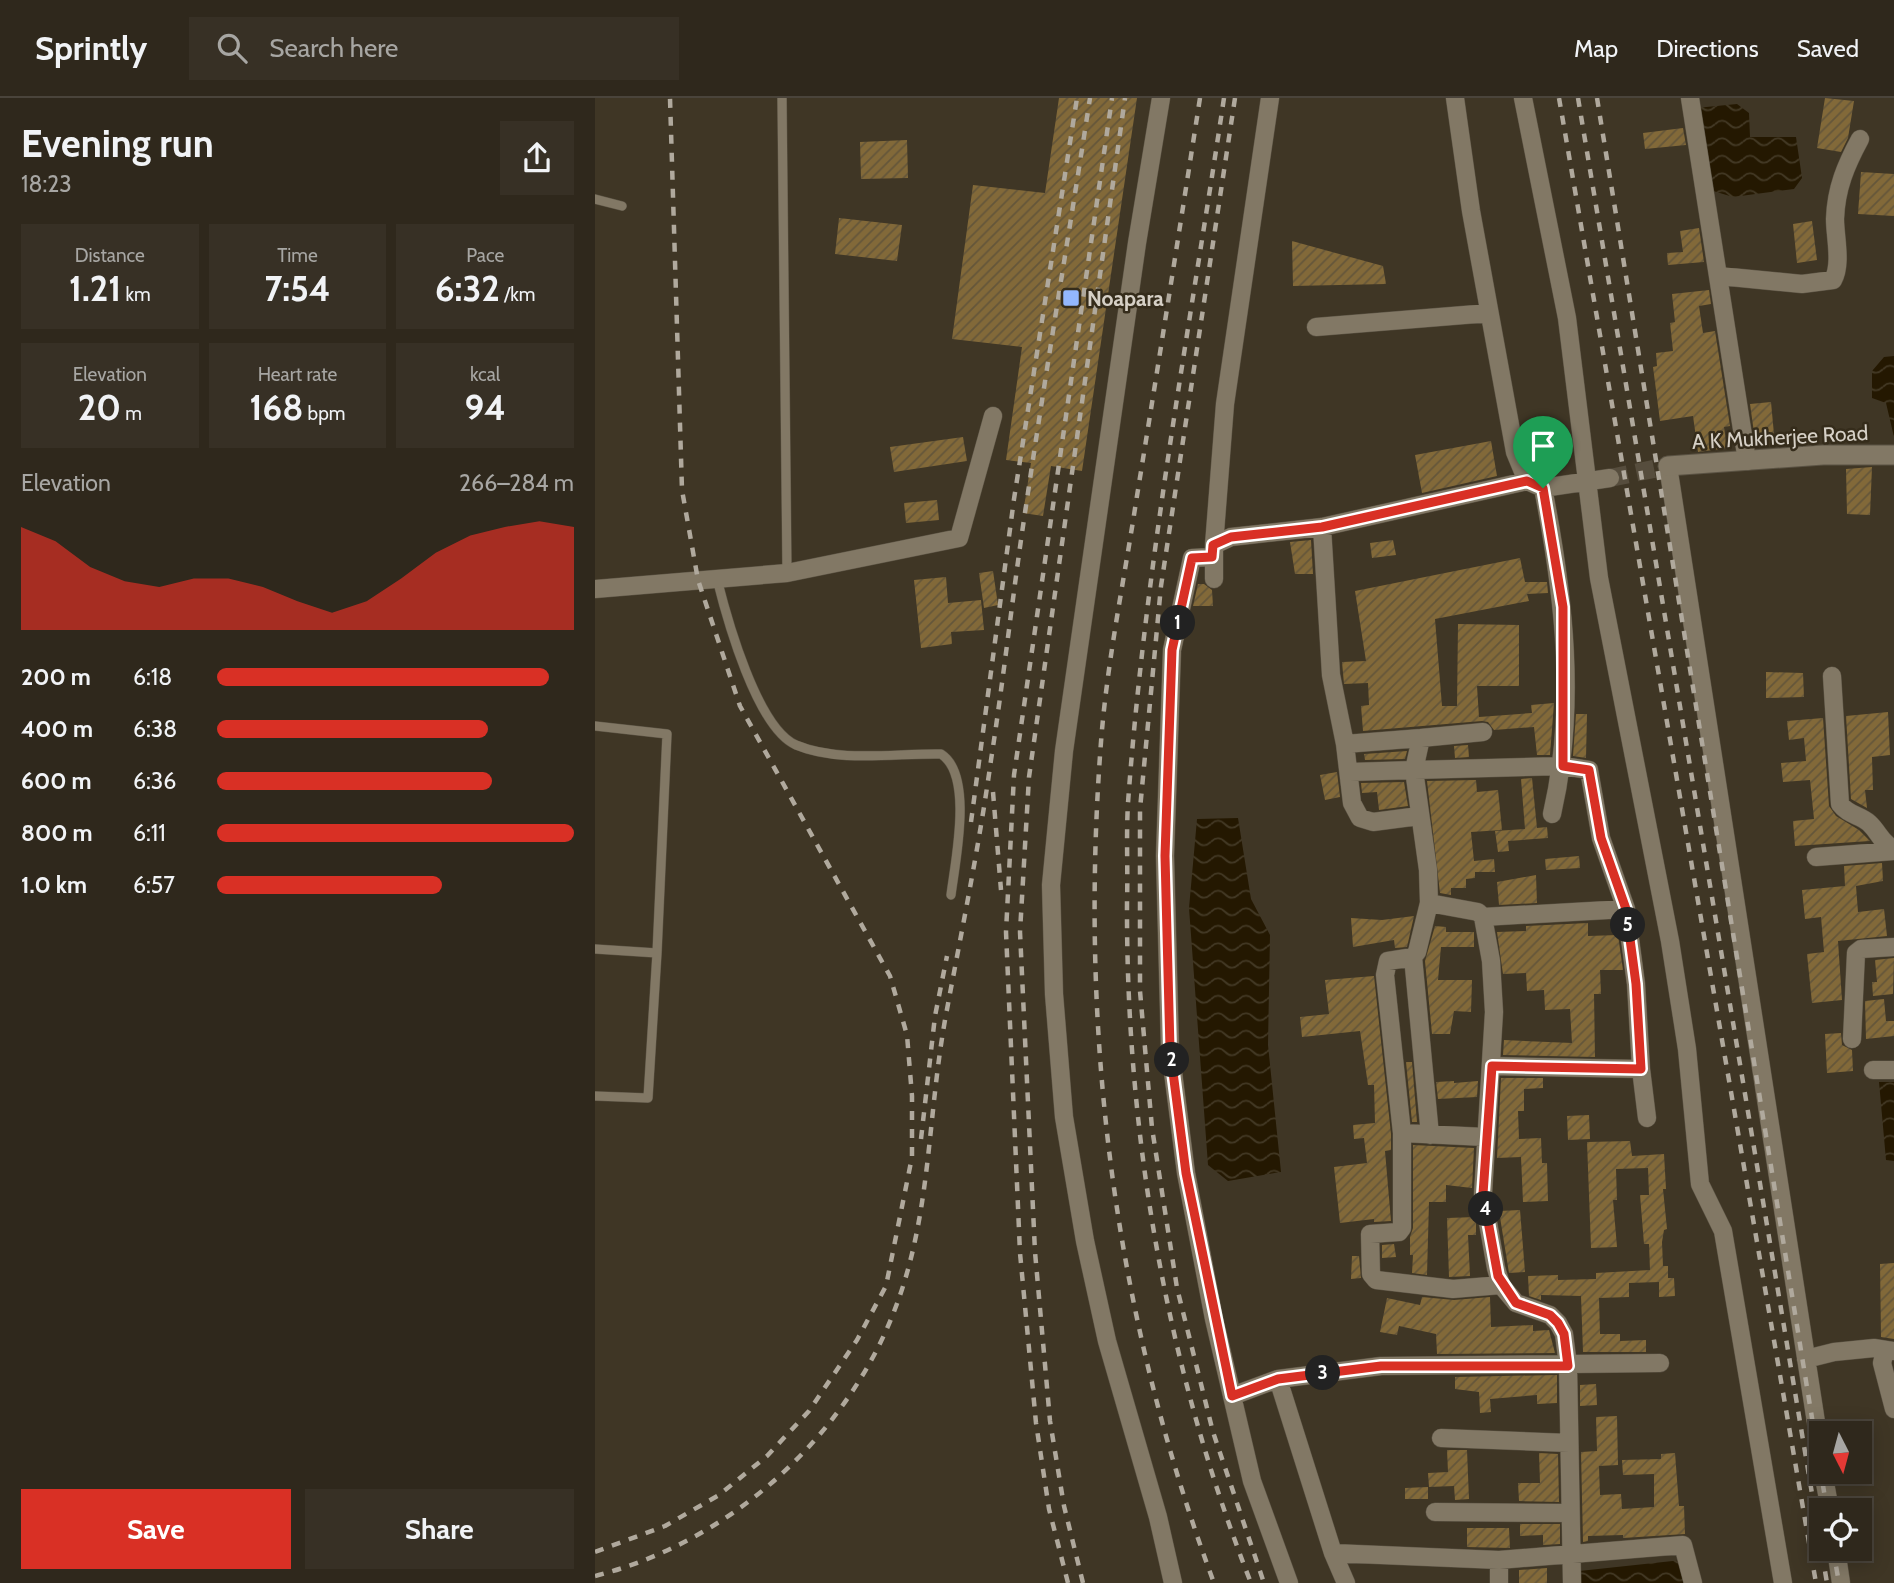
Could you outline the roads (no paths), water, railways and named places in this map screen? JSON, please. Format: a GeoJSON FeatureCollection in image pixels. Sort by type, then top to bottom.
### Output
{"type":"FeatureCollection","features":[{"type":"Feature","properties":{"kind":"street"},"geometry":{"type":"LineString","coordinates":[[1161,98],[1137,243],[1064,751],[1051,885],[1054,995],[1064,1117],[1083,1227],[1107,1341],[1158,1517],[1173,1583]]}},
{"type":"Feature","properties":{"kind":"street"},"geometry":{"type":"LineString","coordinates":[[1215,579],[1213,551],[1225,404],[1270,98]]}},
{"type":"Feature","properties":{"kind":"street"},"geometry":{"type":"LineString","coordinates":[[1455,98],[1471,211],[1515,452],[1535,485],[1563,607],[1563,766],[1552,814]]}},
{"type":"Feature","properties":{"kind":"street"},"geometry":{"type":"LineString","coordinates":[[1523,98],[1567,318],[1599,578],[1670,941],[1687,1049],[1700,1184],[1723,1231],[1783,1583]]}},
{"type":"Feature","properties":{"kind":"street"},"geometry":{"type":"LineString","coordinates":[[1690,98],[1747,461]]}},
{"type":"Feature","properties":{"kind":"street"},"geometry":{"type":"LineString","coordinates":[[1720,276],[1802,284],[1833,280],[1837,268],[1835,218],[1839,183],[1860,139]]}},
{"type":"Feature","properties":{"kind":"street"},"geometry":{"type":"LineString","coordinates":[[1316,327],[1489,313]]}},
{"type":"Feature","properties":{"kind":"street"},"geometry":{"type":"LineString","coordinates":[[595,589],[787,573],[959,538],[993,416]]}},
{"type":"Feature","properties":{"kind":"street","name":"A K Mukherjee Road"},"geometry":{"type":"LineString","coordinates":[[1668,466],[1823,455],[1894,455]]}},
{"type":"Feature","properties":{"kind":"street"},"geometry":{"type":"LineString","coordinates":[[1668,466],[1816,1421]]}},
{"type":"Feature","properties":{"kind":"street"},"geometry":{"type":"LineString","coordinates":[[1289,1583],[1252,1481],[1232,1396],[1186,1173],[1170,1049],[1165,856],[1172,650],[1192,558],[1213,551],[1231,537],[1322,527],[1535,485],[1588,483],[1610,478]]}},
{"type":"Feature","properties":{"kind":"street"},"geometry":{"type":"LineString","coordinates":[[1322,527],[1331,675],[1350,772],[1352,803],[1360,818],[1373,822],[1419,816]]}},
{"type":"Feature","properties":{"kind":"street"},"geometry":{"type":"LineString","coordinates":[[1832,676],[1840,804],[1845,811],[1868,822],[1885,844],[1894,850]]}},
{"type":"Feature","properties":{"kind":"street"},"geometry":{"type":"LineString","coordinates":[[1345,744],[1483,732]]}},
{"type":"Feature","properties":{"kind":"street"},"geometry":{"type":"LineString","coordinates":[[1421,738],[1414,770],[1428,870],[1429,903],[1417,952],[1413,957],[1388,961],[1385,975],[1402,1133],[1402,1228],[1399,1232],[1370,1234],[1371,1274],[1375,1280],[1453,1289],[1501,1284]]}},
{"type":"Feature","properties":{"kind":"street"},"geometry":{"type":"LineString","coordinates":[[1350,772],[1563,766],[1589,770],[1601,838],[1626,909],[1636,984],[1647,1118]]}},
{"type":"Feature","properties":{"kind":"street"},"geometry":{"type":"LineString","coordinates":[[1816,857],[1894,850]]}},
{"type":"Feature","properties":{"kind":"street"},"geometry":{"type":"LineString","coordinates":[[1429,903],[1478,912],[1483,916],[1491,961],[1492,1066],[1483,1194],[1501,1284],[1516,1303],[1550,1315],[1564,1334],[1568,1366],[1572,1583]]}},
{"type":"Feature","properties":{"kind":"street"},"geometry":{"type":"LineString","coordinates":[[1483,916],[1626,909]]}},
{"type":"Feature","properties":{"kind":"street"},"geometry":{"type":"LineString","coordinates":[[1852,1039],[1856,953],[1861,949],[1894,947]]}},
{"type":"Feature","properties":{"kind":"street"},"geometry":{"type":"LineString","coordinates":[[1413,957],[1430,1135]]}},
{"type":"Feature","properties":{"kind":"street"},"geometry":{"type":"LineString","coordinates":[[1492,1066],[1641,1069]]}},
{"type":"Feature","properties":{"kind":"street"},"geometry":{"type":"LineString","coordinates":[[1873,1070],[1894,1070]]}},
{"type":"Feature","properties":{"kind":"street"},"geometry":{"type":"LineString","coordinates":[[1402,1133],[1485,1137]]}},
{"type":"Feature","properties":{"kind":"street"},"geometry":{"type":"LineString","coordinates":[[1806,1359],[1874,1348],[1890,1351],[1882,1363],[1894,1409]]}},
{"type":"Feature","properties":{"kind":"street"},"geometry":{"type":"LineString","coordinates":[[1232,1396],[1278,1379],[1381,1366],[1660,1363]]}},
{"type":"Feature","properties":{"kind":"street"},"geometry":{"type":"LineString","coordinates":[[1278,1379],[1333,1552],[1346,1583]]}},
{"type":"Feature","properties":{"kind":"street"},"geometry":{"type":"LineString","coordinates":[[1441,1438],[1569,1443]]}},
{"type":"Feature","properties":{"kind":"street"},"geometry":{"type":"LineString","coordinates":[[1435,1512],[1570,1513]]}},
{"type":"Feature","properties":{"kind":"street"},"geometry":{"type":"LineString","coordinates":[[1333,1552],[1499,1560],[1683,1545],[1693,1583]]}},
{"type":"Feature","properties":{"kind":"street"},"geometry":{"type":"LineString","coordinates":[[1499,1560],[1499,1583]]}},
{"type":"Feature","properties":{"kind":"street"},"geometry":{"type":"LineString","coordinates":[[1838,1561],[1841,1583]]}},
{"type":"Feature","properties":{"kind":"lane"},"geometry":{"type":"LineString","coordinates":[[782,98],[787,573]]}},
{"type":"Feature","properties":{"kind":"lane"},"geometry":{"type":"LineString","coordinates":[[595,199],[622,206]]}},
{"type":"Feature","properties":{"kind":"lane"},"geometry":{"type":"LineString","coordinates":[[717,579],[729,629],[743,665],[768,715],[795,745],[816,751],[941,754],[949,759],[954,767],[960,811],[951,895]]}},
{"type":"Feature","properties":{"kind":"lane"},"geometry":{"type":"LineString","coordinates":[[595,726],[667,734],[648,1098],[595,1096]]}},
{"type":"Feature","properties":{"kind":"lane"},"geometry":{"type":"LineString","coordinates":[[595,949],[657,953]]}},
{"type":"Feature","properties":{"kind":"water"},"geometry":{"type":"Polygon","coordinates":[[[1737,104],[1749,113],[1750,137],[1796,137],[1802,178],[1794,189],[1733,197],[1710,190],[1696,108],[1737,104]]]}},
{"type":"Feature","properties":{"kind":"water"},"geometry":{"type":"Polygon","coordinates":[[[1894,356],[1894,437],[1886,403],[1872,398],[1872,371],[1884,357],[1894,356]]]}},
{"type":"Feature","properties":{"kind":"water"},"geometry":{"type":"Polygon","coordinates":[[[1238,818],[1251,899],[1270,935],[1268,1045],[1281,1172],[1228,1181],[1208,1165],[1189,908],[1197,819],[1238,818]]]}},
{"type":"Feature","properties":{"kind":"water"},"geometry":{"type":"Polygon","coordinates":[[[1879,1082],[1894,1082],[1894,1161],[1886,1160],[1879,1082]]]}},
{"type":"Feature","properties":{"kind":"water"},"geometry":{"type":"Polygon","coordinates":[[[1682,1560],[1688,1583],[1571,1583],[1570,1572],[1682,1560]]]}},
{"type":"Feature","properties":{"kind":"tunnel"},"geometry":{"type":"LineString","coordinates":[[1610,478],[1668,466]]}},
{"type":"Feature","properties":{"kind":"railway"},"geometry":{"type":"LineString","coordinates":[[595,1552],[665,1526],[719,1495],[767,1456],[809,1411],[857,1340],[886,1286],[912,1157],[912,1096],[907,1035],[890,976],[740,706],[698,580],[682,490],[670,98]]}},
{"type":"Feature","properties":{"kind":"railway"},"geometry":{"type":"LineString","coordinates":[[971,822],[1014,499],[1077,98]]}},
{"type":"Feature","properties":{"kind":"railway"},"geometry":{"type":"LineString","coordinates":[[595,1576],[680,1544],[720,1522],[757,1495],[791,1465],[822,1432],[873,1357],[907,1274],[924,1192],[938,1064],[986,793],[1026,506],[1090,98]]}},
{"type":"Feature","properties":{"kind":"railway"},"geometry":{"type":"LineString","coordinates":[[1068,1583],[1049,1509],[1036,1423],[1020,1253],[1006,932],[1014,775],[1112,98]]}},
{"type":"Feature","properties":{"kind":"railway"},"geometry":{"type":"LineString","coordinates":[[1083,1583],[1064,1506],[1050,1421],[1035,1252],[1020,932],[1029,777],[1125,98]]}},
{"type":"Feature","properties":{"kind":"railway"},"geometry":{"type":"LineString","coordinates":[[1200,98],[1107,682],[1095,850],[1095,957],[1100,1063],[1111,1169],[1128,1274],[1151,1378],[1179,1481],[1214,1583]]}},
{"type":"Feature","properties":{"kind":"railway"},"geometry":{"type":"LineString","coordinates":[[1224,98],[1169,450],[1145,626],[1127,815],[1127,902],[1134,1075],[1143,1162],[1157,1248],[1174,1334],[1196,1418],[1221,1501],[1251,1583]]}},
{"type":"Feature","properties":{"kind":"railway"},"geometry":{"type":"LineString","coordinates":[[1235,98],[1161,586],[1140,809],[1140,991],[1152,1128],[1177,1288],[1213,1432],[1264,1583]]}},
{"type":"Feature","properties":{"kind":"railway"},"geometry":{"type":"LineString","coordinates":[[1559,98],[1816,1583]]}},
{"type":"Feature","properties":{"kind":"railway"},"geometry":{"type":"LineString","coordinates":[[1578,98],[1827,1583]]}},
{"type":"Feature","properties":{"kind":"railway"},"geometry":{"type":"LineString","coordinates":[[1597,98],[1825,1498]]}},
{"type":"Feature","properties":{"kind":"railway"},"geometry":{"type":"LineString","coordinates":[[993,792],[1001,890]]}},
{"type":"Feature","properties":{"kind":"railway"},"geometry":{"type":"LineString","coordinates":[[921,1139],[935,1016],[947,956]]}},
{"type":"Feature","properties":{"kind":"railway"},"geometry":{"type":"LineString","coordinates":[[1835,1561],[1839,1583]]}},
{"type":"Feature","properties":{"kind":"place","name":"Noapara"},"geometry":{"type":"Point","coordinates":[1071,298]}}]}
